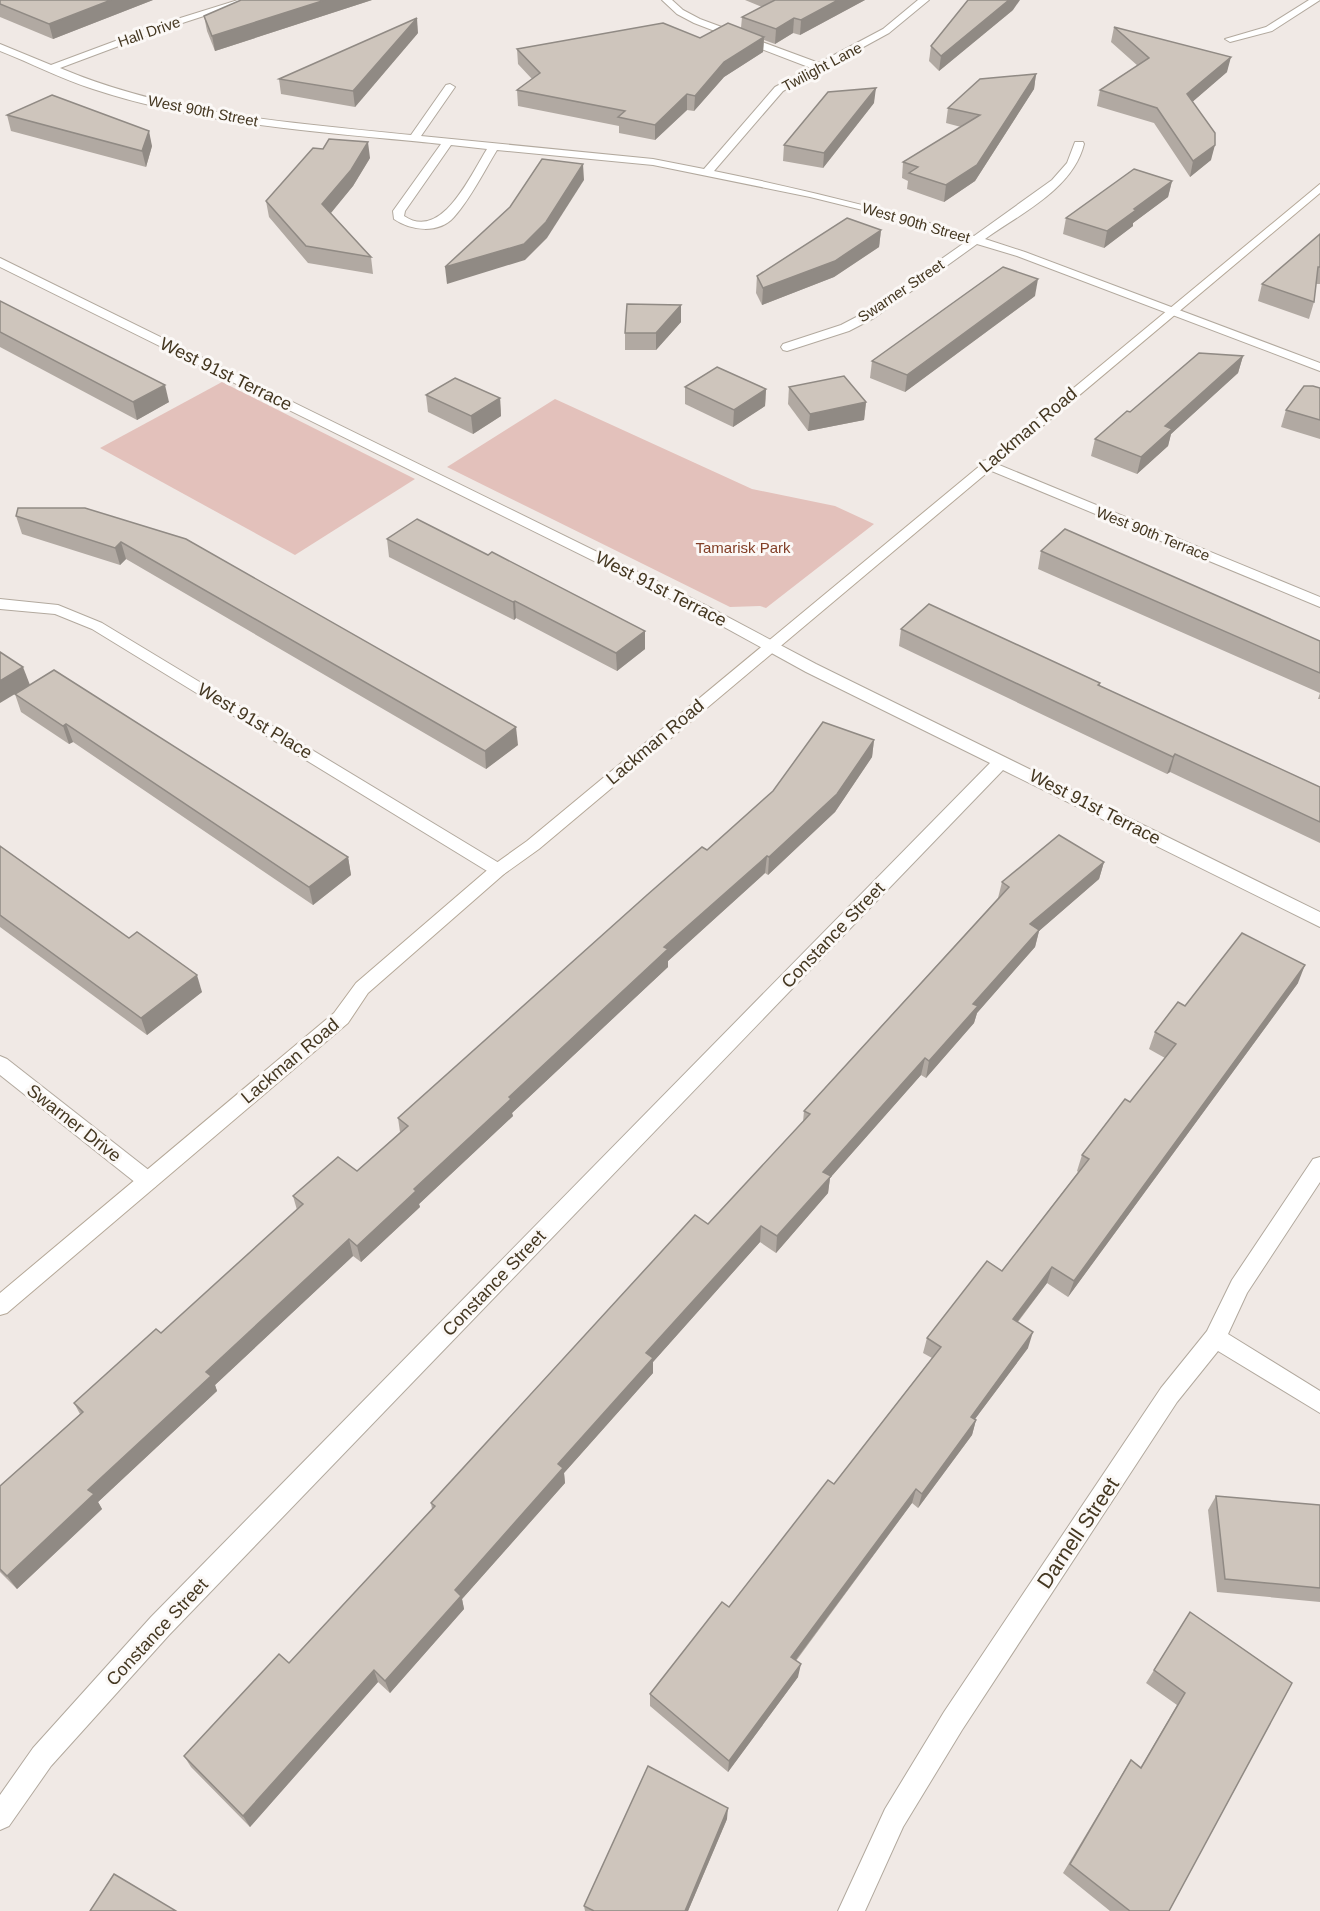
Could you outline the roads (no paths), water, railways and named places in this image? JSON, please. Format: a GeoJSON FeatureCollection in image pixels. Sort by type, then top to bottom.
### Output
{"type":"FeatureCollection","features":[{"type":"Feature","properties":{"kind":"street","name":"Hall Drive"},"geometry":{"type":"LineString","coordinates":[[51,68],[164,26],[248,0]]}},
{"type":"Feature","properties":{"kind":"street"},"geometry":{"type":"LineString","coordinates":[[668,0],[680,12],[697,21],[819,67]]}},
{"type":"Feature","properties":{"kind":"street","name":"Twilight Lane"},"geometry":{"type":"LineString","coordinates":[[707,173],[779,89],[886,31],[924,0]]}},
{"type":"Feature","properties":{"kind":"street"},"geometry":{"type":"LineString","coordinates":[[1230,39],[1276,26],[1315,0]]}},
{"type":"Feature","properties":{"kind":"street","name":"West 90th Street"},"geometry":{"type":"LineString","coordinates":[[0,47],[96,87],[193,112],[250,121],[653,162],[810,194],[891,214],[1059,268],[1169,312],[1320,367]]}},
{"type":"Feature","properties":{"kind":"street"},"geometry":{"type":"LineString","coordinates":[[415,137],[450,87]]}},
{"type":"Feature","properties":{"kind":"street"},"geometry":{"type":"LineString","coordinates":[[448,141],[399,211],[400,221],[408,225],[432,225],[450,216],[495,145]]}},
{"type":"Feature","properties":{"kind":"street","name":"Swarner Street"},"geometry":{"type":"LineString","coordinates":[[787,346],[845,328],[870,315],[1065,175],[1076,158],[1079,144]]}},
{"type":"Feature","properties":{"kind":"street","name":"Lackman Road"},"geometry":{"type":"LineString","coordinates":[[0,1306],[341,1018],[362,988],[498,870],[533,845],[1319,189]]}},
{"type":"Feature","properties":{"kind":"street","name":"West 91st Terrace"},"geometry":{"type":"LineString","coordinates":[[0,262],[700,608],[811,668],[1320,920]]}},
{"type":"Feature","properties":{"kind":"street","name":"West 90th Terrace"},"geometry":{"type":"LineString","coordinates":[[987,464],[1320,602]]}},
{"type":"Feature","properties":{"kind":"street","name":"West 91st Place"},"geometry":{"type":"LineString","coordinates":[[0,604],[58,610],[97,626],[498,870]]}},
{"type":"Feature","properties":{"kind":"street","name":"Constance Street"},"geometry":{"type":"LineString","coordinates":[[0,1817],[42,1757],[160,1626],[1002,761]]}},
{"type":"Feature","properties":{"kind":"street","name":"Swarner Drive"},"geometry":{"type":"LineString","coordinates":[[0,1064],[148,1181]]}},
{"type":"Feature","properties":{"kind":"street","name":"Darnell Street"},"geometry":{"type":"LineString","coordinates":[[851,1911],[894,1818],[953,1721],[1169,1395],[1215,1338],[1239,1287],[1320,1165]]}},
{"type":"Feature","properties":{"kind":"street"},"geometry":{"type":"LineString","coordinates":[[1215,1338],[1320,1403]]}},
{"type":"Feature","properties":{"kind":"park label","name":"Tamarisk Park"},"geometry":{"type":"Point","coordinates":[743,548]}}]}
